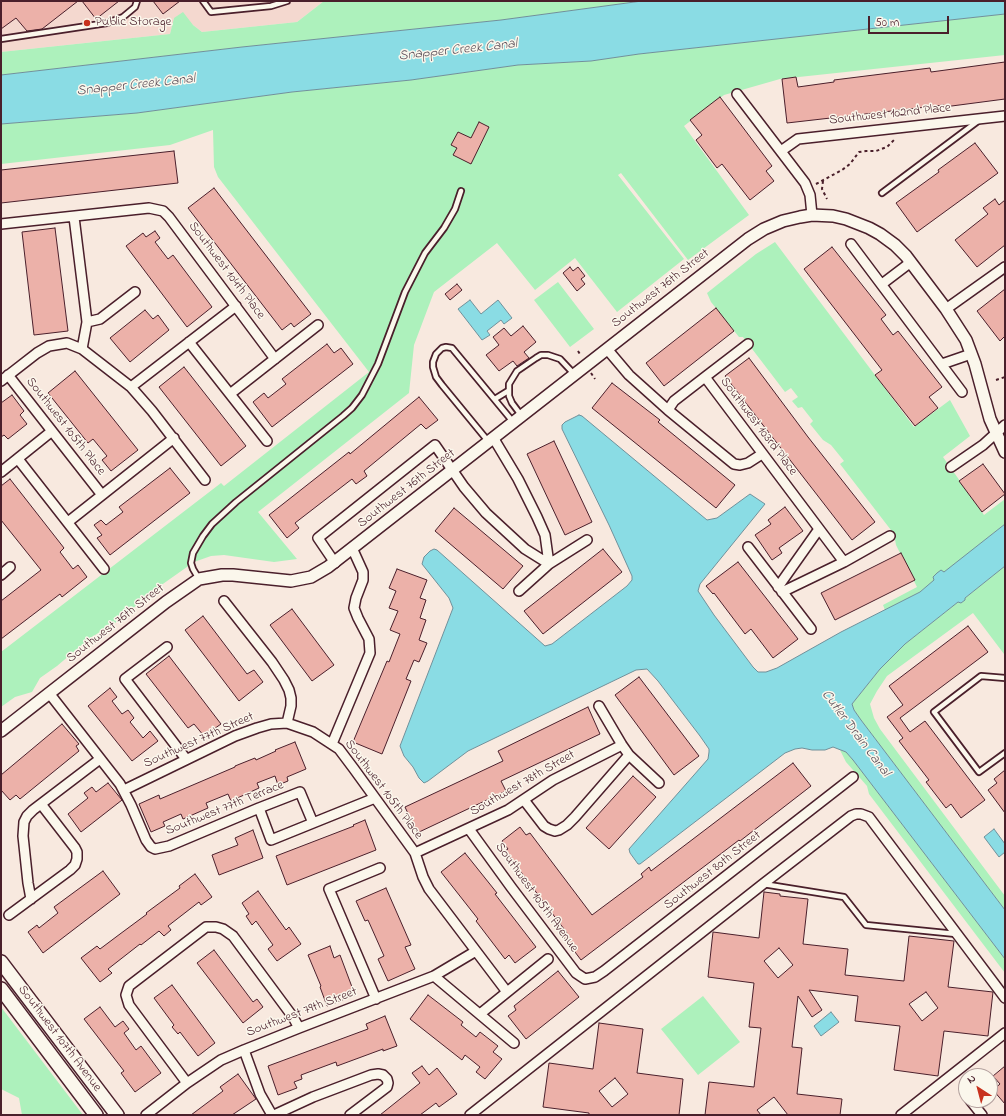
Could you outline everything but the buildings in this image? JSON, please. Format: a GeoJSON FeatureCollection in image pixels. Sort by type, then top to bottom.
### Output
{"type":"FeatureCollection","features":[{"type":"Feature","properties":{"kind":"main road","name":"Southwest 107th Avenue"},"geometry":{"type":"LineString","coordinates":[[1,962],[117,1115]]}},
{"type":"Feature","properties":{"kind":"main road","name":"Southwest 107th Avenue"},"geometry":{"type":"LineString","coordinates":[[1,989],[96,1115]]}},
{"type":"Feature","properties":{"kind":"street"},"geometry":{"type":"LineString","coordinates":[[737,94],[802,178],[808,188],[811,199],[812,215],[833,216],[846,219],[869,228],[889,240],[911,262],[946,309],[966,340],[980,380],[988,414],[1005,452]]}},
{"type":"Feature","properties":{"kind":"street","name":"Southwest 102nd Place"},"geometry":{"type":"LineString","coordinates":[[781,151],[798,139],[1005,116]]}},
{"type":"Feature","properties":{"kind":"street","name":"Southwest 104th Place"},"geometry":{"type":"LineString","coordinates":[[74,217],[149,208],[163,211],[276,359]]}},
{"type":"Feature","properties":{"kind":"street","name":"Southwest 76th Street"},"geometry":{"type":"LineString","coordinates":[[1,731],[171,598],[199,579],[233,574],[281,580],[299,580],[311,577],[335,563],[606,349],[753,236],[764,229],[783,221],[812,215]]}},
{"type":"Feature","properties":{"kind":"street"},"geometry":{"type":"LineString","coordinates":[[1,224],[74,217],[87,322],[82,349]]}},
{"type":"Feature","properties":{"kind":"street"},"geometry":{"type":"LineString","coordinates":[[851,244],[962,392]]}},
{"type":"Feature","properties":{"kind":"street"},"geometry":{"type":"LineString","coordinates":[[882,284],[911,262]]}},
{"type":"Feature","properties":{"kind":"street"},"geometry":{"type":"LineString","coordinates":[[946,309],[1005,267]]}},
{"type":"Feature","properties":{"kind":"street"},"geometry":{"type":"LineString","coordinates":[[87,322],[100,319],[135,292]]}},
{"type":"Feature","properties":{"kind":"street"},"geometry":{"type":"LineString","coordinates":[[131,387],[236,306]]}},
{"type":"Feature","properties":{"kind":"street"},"geometry":{"type":"LineString","coordinates":[[230,394],[318,325]]}},
{"type":"Feature","properties":{"kind":"street"},"geometry":{"type":"LineString","coordinates":[[189,342],[267,441]]}},
{"type":"Feature","properties":{"kind":"street"},"geometry":{"type":"LineString","coordinates":[[5,378],[37,353],[49,346],[67,343],[82,349],[131,387],[174,438],[206,480]]}},
{"type":"Feature","properties":{"kind":"street"},"geometry":{"type":"LineString","coordinates":[[705,377],[748,344]]}},
{"type":"Feature","properties":{"kind":"street"},"geometry":{"type":"LineString","coordinates":[[606,349],[629,375],[668,410],[734,464],[740,465],[748,463],[762,454]]}},
{"type":"Feature","properties":{"kind":"street"},"geometry":{"type":"LineString","coordinates":[[942,364],[971,354]]}},
{"type":"Feature","properties":{"kind":"street","name":"Southwest 103rd Place"},"geometry":{"type":"LineString","coordinates":[[668,410],[674,401],[705,377],[844,562]]}},
{"type":"Feature","properties":{"kind":"street","name":"Southwest 105th Place"},"geometry":{"type":"LineString","coordinates":[[5,378],[52,431],[102,495]]}},
{"type":"Feature","properties":{"kind":"street"},"geometry":{"type":"LineString","coordinates":[[950,466],[981,446],[1005,425]]}},
{"type":"Feature","properties":{"kind":"street"},"geometry":{"type":"LineString","coordinates":[[1,472],[52,431]]}},
{"type":"Feature","properties":{"kind":"street"},"geometry":{"type":"LineString","coordinates":[[68,522],[174,438]]}},
{"type":"Feature","properties":{"kind":"street"},"geometry":{"type":"LineString","coordinates":[[491,440],[518,479],[537,517],[545,535],[549,564]]}},
{"type":"Feature","properties":{"kind":"street"},"geometry":{"type":"LineString","coordinates":[[335,563],[318,538],[435,445],[470,495],[486,513],[525,549],[549,564]]}},
{"type":"Feature","properties":{"kind":"street"},"geometry":{"type":"LineString","coordinates":[[18,458],[104,569]]}},
{"type":"Feature","properties":{"kind":"street"},"geometry":{"type":"LineString","coordinates":[[780,590],[819,529]]}},
{"type":"Feature","properties":{"kind":"street"},"geometry":{"type":"LineString","coordinates":[[780,590],[844,562],[890,536]]}},
{"type":"Feature","properties":{"kind":"street"},"geometry":{"type":"LineString","coordinates":[[519,591],[549,564],[587,540]]}},
{"type":"Feature","properties":{"kind":"street"},"geometry":{"type":"LineString","coordinates":[[748,547],[811,629]]}},
{"type":"Feature","properties":{"kind":"street"},"geometry":{"type":"LineString","coordinates":[[332,744],[370,653],[369,639],[354,608],[363,580],[363,572],[353,550]]}},
{"type":"Feature","properties":{"kind":"street"},"geometry":{"type":"LineString","coordinates":[[1,575],[10,567]]}},
{"type":"Feature","properties":{"kind":"street"},"geometry":{"type":"LineString","coordinates":[[224,601],[284,680],[291,698],[291,706],[287,722]]}},
{"type":"Feature","properties":{"kind":"street"},"geometry":{"type":"LineString","coordinates":[[167,646],[125,679],[186,759]]}},
{"type":"Feature","properties":{"kind":"street"},"geometry":{"type":"LineString","coordinates":[[49,693],[124,790]]}},
{"type":"Feature","properties":{"kind":"street"},"geometry":{"type":"LineString","coordinates":[[599,706],[622,745],[630,755],[659,783]]}},
{"type":"Feature","properties":{"kind":"street","name":"Southwest 105th Place"},"geometry":{"type":"LineString","coordinates":[[287,722],[313,732],[341,751],[415,853],[423,877],[429,889],[507,992]]}},
{"type":"Feature","properties":{"kind":"street","name":"Southwest 77th Street"},"geometry":{"type":"LineString","coordinates":[[124,790],[186,759],[250,731],[271,724],[287,722]]}},
{"type":"Feature","properties":{"kind":"street","name":"Southwest 78th Street"},"geometry":{"type":"LineString","coordinates":[[415,853],[470,829],[508,810],[553,780],[622,745]]}},
{"type":"Feature","properties":{"kind":"street"},"geometry":{"type":"LineString","coordinates":[[524,800],[544,826],[554,831],[559,830],[575,817],[630,755]]}},
{"type":"Feature","properties":{"kind":"street"},"geometry":{"type":"LineString","coordinates":[[31,899],[28,884],[23,829],[24,822],[27,816],[41,804],[100,760]]}},
{"type":"Feature","properties":{"kind":"street","name":"Southwest 80th Street"},"geometry":{"type":"LineString","coordinates":[[585,979],[595,977],[604,972],[853,777]]}},
{"type":"Feature","properties":{"kind":"street","name":"Southwest 77th Terrace"},"geometry":{"type":"LineString","coordinates":[[124,790],[146,840],[151,847],[155,849],[169,846],[300,792],[313,823]]}},
{"type":"Feature","properties":{"kind":"street"},"geometry":{"type":"LineString","coordinates":[[259,808],[271,840],[375,798]]}},
{"type":"Feature","properties":{"kind":"street"},"geometry":{"type":"LineString","coordinates":[[9,915],[70,870],[78,859],[75,848],[41,804]]}},
{"type":"Feature","properties":{"kind":"street"},"geometry":{"type":"LineString","coordinates":[[470,1115],[851,816],[861,814],[866,815],[1005,998]]}},
{"type":"Feature","properties":{"kind":"street","name":"Southwest 105th Avenue"},"geometry":{"type":"LineString","coordinates":[[470,829],[511,887],[576,973],[585,979]]}},
{"type":"Feature","properties":{"kind":"street"},"geometry":{"type":"LineString","coordinates":[[376,999],[329,889],[380,868]]}},
{"type":"Feature","properties":{"kind":"street"},"geometry":{"type":"LineString","coordinates":[[187,1083],[129,1005],[126,995],[129,986],[206,927],[223,929],[233,936],[293,1017],[298,1028]]}},
{"type":"Feature","properties":{"kind":"street","name":"Southwest 79th Street"},"geometry":{"type":"LineString","coordinates":[[146,1115],[187,1083],[221,1060],[298,1028],[434,976],[476,951]]}},
{"type":"Feature","properties":{"kind":"street"},"geometry":{"type":"LineString","coordinates":[[480,1014],[548,959]]}},
{"type":"Feature","properties":{"kind":"street"},"geometry":{"type":"LineString","coordinates":[[434,976],[514,1043]]}},
{"type":"Feature","properties":{"kind":"street"},"geometry":{"type":"LineString","coordinates":[[901,1115],[1005,1034]]}},
{"type":"Feature","properties":{"kind":"street"},"geometry":{"type":"LineString","coordinates":[[244,1050],[260,1094],[273,1115],[313,1097],[371,1075],[383,1075],[387,1079],[387,1086],[350,1115]]}},
{"type":"Feature","properties":{"kind":"lane"},"geometry":{"type":"LineString","coordinates":[[1,39],[107,24],[123,17],[135,7],[137,1]]}},
{"type":"Feature","properties":{"kind":"lane"},"geometry":{"type":"LineString","coordinates":[[203,1],[211,12],[271,6],[287,1]]}},
{"type":"Feature","properties":{"kind":"lane"},"geometry":{"type":"LineString","coordinates":[[882,193],[981,118]]}},
{"type":"Feature","properties":{"kind":"lane"},"geometry":{"type":"LineString","coordinates":[[199,579],[191,563],[193,553],[212,524],[236,502],[343,416],[352,408],[362,395],[378,364],[405,292],[425,253],[444,228],[455,209],[461,190]]}},
{"type":"Feature","properties":{"kind":"lane"},"geometry":{"type":"LineString","coordinates":[[491,440],[436,377],[433,362],[439,350],[446,347],[452,348],[494,400],[518,419]]}},
{"type":"Feature","properties":{"kind":"lane"},"geometry":{"type":"LineString","coordinates":[[518,419],[508,391],[509,384],[514,374],[536,358],[542,355],[548,355],[560,359],[575,374]]}},
{"type":"Feature","properties":{"kind":"lane"},"geometry":{"type":"LineString","coordinates":[[494,400],[508,391]]}},
{"type":"Feature","properties":{"kind":"lane"},"geometry":{"type":"LineString","coordinates":[[1005,678],[981,676],[934,712],[979,772],[1005,753]]}},
{"type":"Feature","properties":{"kind":"lane"},"geometry":{"type":"LineString","coordinates":[[763,884],[844,897],[866,925],[956,934]]}},
{"type":"Feature","properties":{"kind":"path"},"geometry":{"type":"LineString","coordinates":[[813,186],[847,167],[859,152],[866,150],[876,151],[887,147],[898,136]]}},
{"type":"Feature","properties":{"kind":"path"},"geometry":{"type":"LineString","coordinates":[[823,180],[822,189],[827,199]]}},
{"type":"Feature","properties":{"kind":"path"},"geometry":{"type":"LineString","coordinates":[[996,380],[1005,377]]}},
{"type":"Feature","properties":{"kind":"shaded area","name":"Public Storage"},"geometry":{"type":"Polygon","coordinates":[[[1,1],[324,1],[297,22],[202,32],[193,25],[174,18],[170,34],[1,52],[1,1]]]}},
{"type":"Feature","properties":{"kind":"green space"},"geometry":{"type":"Polygon","coordinates":[[[324,1],[642,1],[501,20],[242,47],[1,75],[1,52],[170,34],[174,18],[183,12],[193,25],[202,32],[297,22],[324,1]]]}},
{"type":"Feature","properties":{"kind":"green space"},"geometry":{"type":"Polygon","coordinates":[[[1005,14],[1005,55],[780,79],[724,95],[684,126],[749,215],[688,260],[621,173],[618,175],[684,259],[617,312],[575,258],[535,290],[497,243],[434,292],[414,345],[409,393],[258,512],[297,559],[274,562],[224,555],[211,556],[194,562],[160,586],[115,623],[90,638],[57,666],[40,678],[32,692],[15,697],[1,707],[1,652],[221,483],[224,486],[369,372],[218,177],[214,167],[213,130],[170,145],[1,164],[1,124],[137,113],[292,92],[411,80],[518,65],[591,61],[639,54],[1005,14]]]}},
{"type":"Feature","properties":{"kind":"green space"},"geometry":{"type":"Polygon","coordinates":[[[775,242],[914,427],[950,400],[970,436],[943,457],[984,515],[1005,499],[1005,524],[920,592],[885,610],[883,605],[917,587],[896,545],[894,534],[840,464],[844,461],[831,445],[823,440],[810,424],[813,421],[802,407],[798,408],[792,401],[798,397],[791,388],[785,392],[743,337],[739,337],[711,302],[707,293],[756,254],[775,242]]]}},
{"type":"Feature","properties":{"kind":"green space"},"geometry":{"type":"Polygon","coordinates":[[[558,282],[594,329],[570,347],[534,300],[558,282]]]}},
{"type":"Feature","properties":{"kind":"green space"},"geometry":{"type":"Polygon","coordinates":[[[1005,566],[1004,654],[973,613],[887,676],[870,704],[874,718],[880,729],[1005,896],[1005,910],[861,720],[852,704],[880,669],[905,644],[958,602],[961,603],[965,598],[1005,566]]]}},
{"type":"Feature","properties":{"kind":"green space"},"geometry":{"type":"Polygon","coordinates":[[[840,750],[846,752],[853,760],[1005,959],[1005,973],[869,794],[867,786],[846,762],[840,750]]]}},
{"type":"Feature","properties":{"kind":"green space"},"geometry":{"type":"Polygon","coordinates":[[[703,996],[740,1042],[698,1075],[661,1029],[703,996]]]}},
{"type":"Feature","properties":{"kind":"green space"},"geometry":{"type":"Polygon","coordinates":[[[1,1007],[83,1115],[22,1115],[19,1098],[1,1089],[1,1007]]]}},
{"type":"Feature","properties":{"kind":"water","name":"Snapper Creek Canal"},"geometry":{"type":"Polygon","coordinates":[[[642,1],[1005,1],[1005,14],[639,54],[591,61],[518,65],[411,80],[292,92],[137,113],[1,124],[1,75],[242,47],[501,20],[642,1]]]}},
{"type":"Feature","properties":{"kind":"water"},"geometry":{"type":"Polygon","coordinates":[[[470,300],[481,314],[498,300],[512,318],[504,324],[501,320],[487,331],[490,335],[482,340],[458,309],[470,300]]]}},
{"type":"Feature","properties":{"kind":"water","name":"Cutler Drain Canal"},"geometry":{"type":"Polygon","coordinates":[[[579,415],[707,520],[717,518],[750,494],[765,504],[700,584],[698,591],[714,615],[758,672],[766,672],[777,668],[841,632],[920,592],[934,580],[933,577],[937,573],[941,570],[944,572],[1005,524],[1005,566],[965,598],[965,600],[961,603],[958,602],[905,644],[880,669],[852,704],[861,720],[1005,910],[1005,959],[853,760],[846,752],[833,747],[825,750],[802,748],[785,753],[640,864],[638,864],[630,853],[629,849],[708,759],[709,752],[709,749],[700,736],[647,669],[636,670],[468,751],[424,783],[419,778],[413,767],[404,756],[400,746],[453,608],[449,598],[422,564],[424,557],[430,551],[434,549],[437,550],[545,646],[552,644],[627,586],[632,580],[632,576],[609,525],[562,429],[562,425],[565,422],[579,415]]]}},
{"type":"Feature","properties":{"kind":"water"},"geometry":{"type":"Polygon","coordinates":[[[994,829],[1005,844],[1005,852],[999,857],[984,837],[994,829]]]}},
{"type":"Feature","properties":{"kind":"water"},"geometry":{"type":"Polygon","coordinates":[[[831,1012],[839,1022],[821,1036],[814,1026],[831,1012]]]}},
{"type":"Feature","properties":{"kind":"place","name":"Public Storage"},"geometry":{"type":"Point","coordinates":[87,23]}}]}
